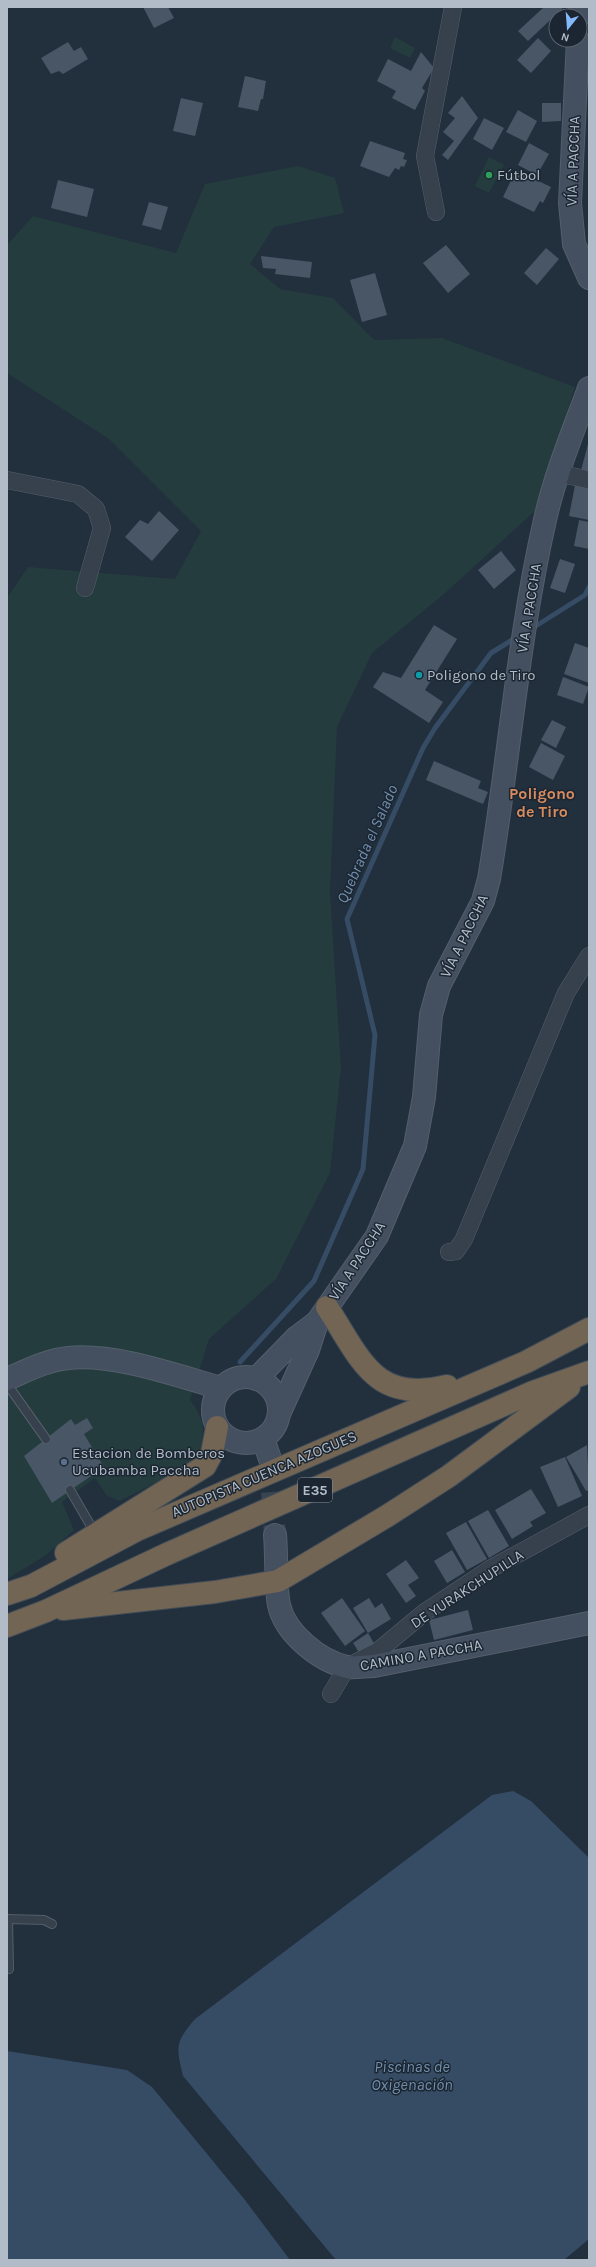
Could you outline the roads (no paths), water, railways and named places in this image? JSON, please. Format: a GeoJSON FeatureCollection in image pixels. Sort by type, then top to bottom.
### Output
{"type":"FeatureCollection","features":[{"type":"Feature","properties":{"kind":"highway"},"geometry":{"type":"LineString","coordinates":[[322,1315],[365,1367],[386,1384],[412,1391],[426,1391],[500,1372]]}},
{"type":"Feature","properties":{"kind":"highway","name":"AUTOPISTA CUENCA AZOGUES"},"geometry":{"type":"LineString","coordinates":[[7,1593],[31,1586],[137,1530],[177,1512],[526,1362],[589,1329]]}},
{"type":"Feature","properties":{"kind":"highway"},"geometry":{"type":"LineString","coordinates":[[46,1611],[216,1592],[278,1581],[387,1516],[449,1476],[588,1373]]}},
{"type":"Feature","properties":{"kind":"highway","name":"E35"},"geometry":{"type":"LineString","coordinates":[[7,1626],[46,1611],[167,1554],[534,1392],[588,1373]]}},
{"type":"Feature","properties":{"kind":"highway"},"geometry":{"type":"LineString","coordinates":[[7,1593],[95,1534],[205,1466],[212,1453],[217,1427]]}},
{"type":"Feature","properties":{"kind":"main road","name":"VÍA A PACCHA"},"geometry":{"type":"LineString","coordinates":[[578,48],[570,203],[574,244],[589,278]]}},
{"type":"Feature","properties":{"kind":"main road","name":"VÍA A PACCHA"},"geometry":{"type":"LineString","coordinates":[[279,1414],[322,1315],[377,1236],[415,1146],[424,1097],[430,1023],[439,986],[483,901],[489,879],[525,632],[545,519],[558,473],[589,388]]}},
{"type":"Feature","properties":{"kind":"main road","name":"VÍA A PACCHA"},"geometry":{"type":"LineString","coordinates":[[256,1379],[296,1337],[322,1315]]}},
{"type":"Feature","properties":{"kind":"main road"},"geometry":{"type":"LineString","coordinates":[[7,1379],[39,1365],[66,1358],[97,1356],[221,1388]]}},
{"type":"Feature","properties":{"kind":"main road"},"geometry":{"type":"LineString","coordinates":[[237,1378],[256,1379],[266,1384],[274,1392],[278,1403],[279,1414],[271,1432],[267,1449],[253,1443],[233,1441],[224,1436],[217,1427],[213,1418],[212,1407],[215,1396],[221,1388],[237,1378]]}},
{"type":"Feature","properties":{"kind":"main road","name":"CAMINO A PACCHA"},"geometry":{"type":"LineString","coordinates":[[275,1535],[279,1606],[287,1622],[304,1645],[324,1658],[347,1667],[374,1666],[589,1622]]}},
{"type":"Feature","properties":{"kind":"street"},"geometry":{"type":"LineString","coordinates":[[436,212],[425,156],[453,7]]}},
{"type":"Feature","properties":{"kind":"street"},"geometry":{"type":"LineString","coordinates":[[558,473],[589,480]]}},
{"type":"Feature","properties":{"kind":"street"},"geometry":{"type":"LineString","coordinates":[[7,480],[78,494],[96,509],[102,528],[85,588]]}},
{"type":"Feature","properties":{"kind":"street"},"geometry":{"type":"LineString","coordinates":[[449,1252],[456,1251],[464,1239],[566,993],[589,956]]}},
{"type":"Feature","properties":{"kind":"street","name":"DE YURAKCHUPILLA"},"geometry":{"type":"LineString","coordinates":[[347,1667],[378,1651],[425,1612],[490,1569],[589,1515]]}},
{"type":"Feature","properties":{"kind":"street"},"geometry":{"type":"LineString","coordinates":[[331,1694],[347,1667]]}},
{"type":"Feature","properties":{"kind":"lane"},"geometry":{"type":"LineString","coordinates":[[7,1384],[46,1439]]}},
{"type":"Feature","properties":{"kind":"lane"},"geometry":{"type":"LineString","coordinates":[[70,1490],[95,1534]]}},
{"type":"Feature","properties":{"kind":"lane"},"geometry":{"type":"LineString","coordinates":[[9,1969],[7,1919],[44,1920],[52,1924]]}},
{"type":"Feature","properties":{"kind":"water","name":"Piscinas de Oxigenación"},"geometry":{"type":"Polygon","coordinates":[[[513,1791],[531,1801],[589,1858],[589,2239],[564,2260],[336,2260],[183,2076],[178,2051],[181,2039],[195,2019],[492,1795],[513,1791]]]}},
{"type":"Feature","properties":{"kind":"water"},"geometry":{"type":"Polygon","coordinates":[[[7,2051],[127,2070],[152,2087],[245,2200],[290,2260],[7,2260],[7,2051]]]}},
{"type":"Feature","properties":{"kind":"waterway","name":"Quebrada el Salado"},"geometry":{"type":"LineString","coordinates":[[531,629],[585,595],[589,587]]}},
{"type":"Feature","properties":{"kind":"waterway","name":"Quebrada el Salado"},"geometry":{"type":"LineString","coordinates":[[240,1362],[314,1281],[363,1169],[375,1035],[347,919],[423,748],[435,728],[491,653],[517,637]]}},
{"type":"Feature","properties":{"kind":"tunnel"},"geometry":{"type":"LineString","coordinates":[[270,1459],[275,1535]]}},
{"type":"Feature","properties":{"kind":"place","name":"Fútbol"},"geometry":{"type":"Point","coordinates":[489,175]}},
{"type":"Feature","properties":{"kind":"place","name":"Poligono de Tiro"},"geometry":{"type":"Point","coordinates":[419,675]}},
{"type":"Feature","properties":{"kind":"place","name":"Estacion de Bomberos Ucubamba Paccha"},"geometry":{"type":"Point","coordinates":[64,1462]}},
{"type":"Feature","properties":{"kind":"district","name":"Poligono de Tiro"},"geometry":{"type":"Point","coordinates":[542,802]}}]}
